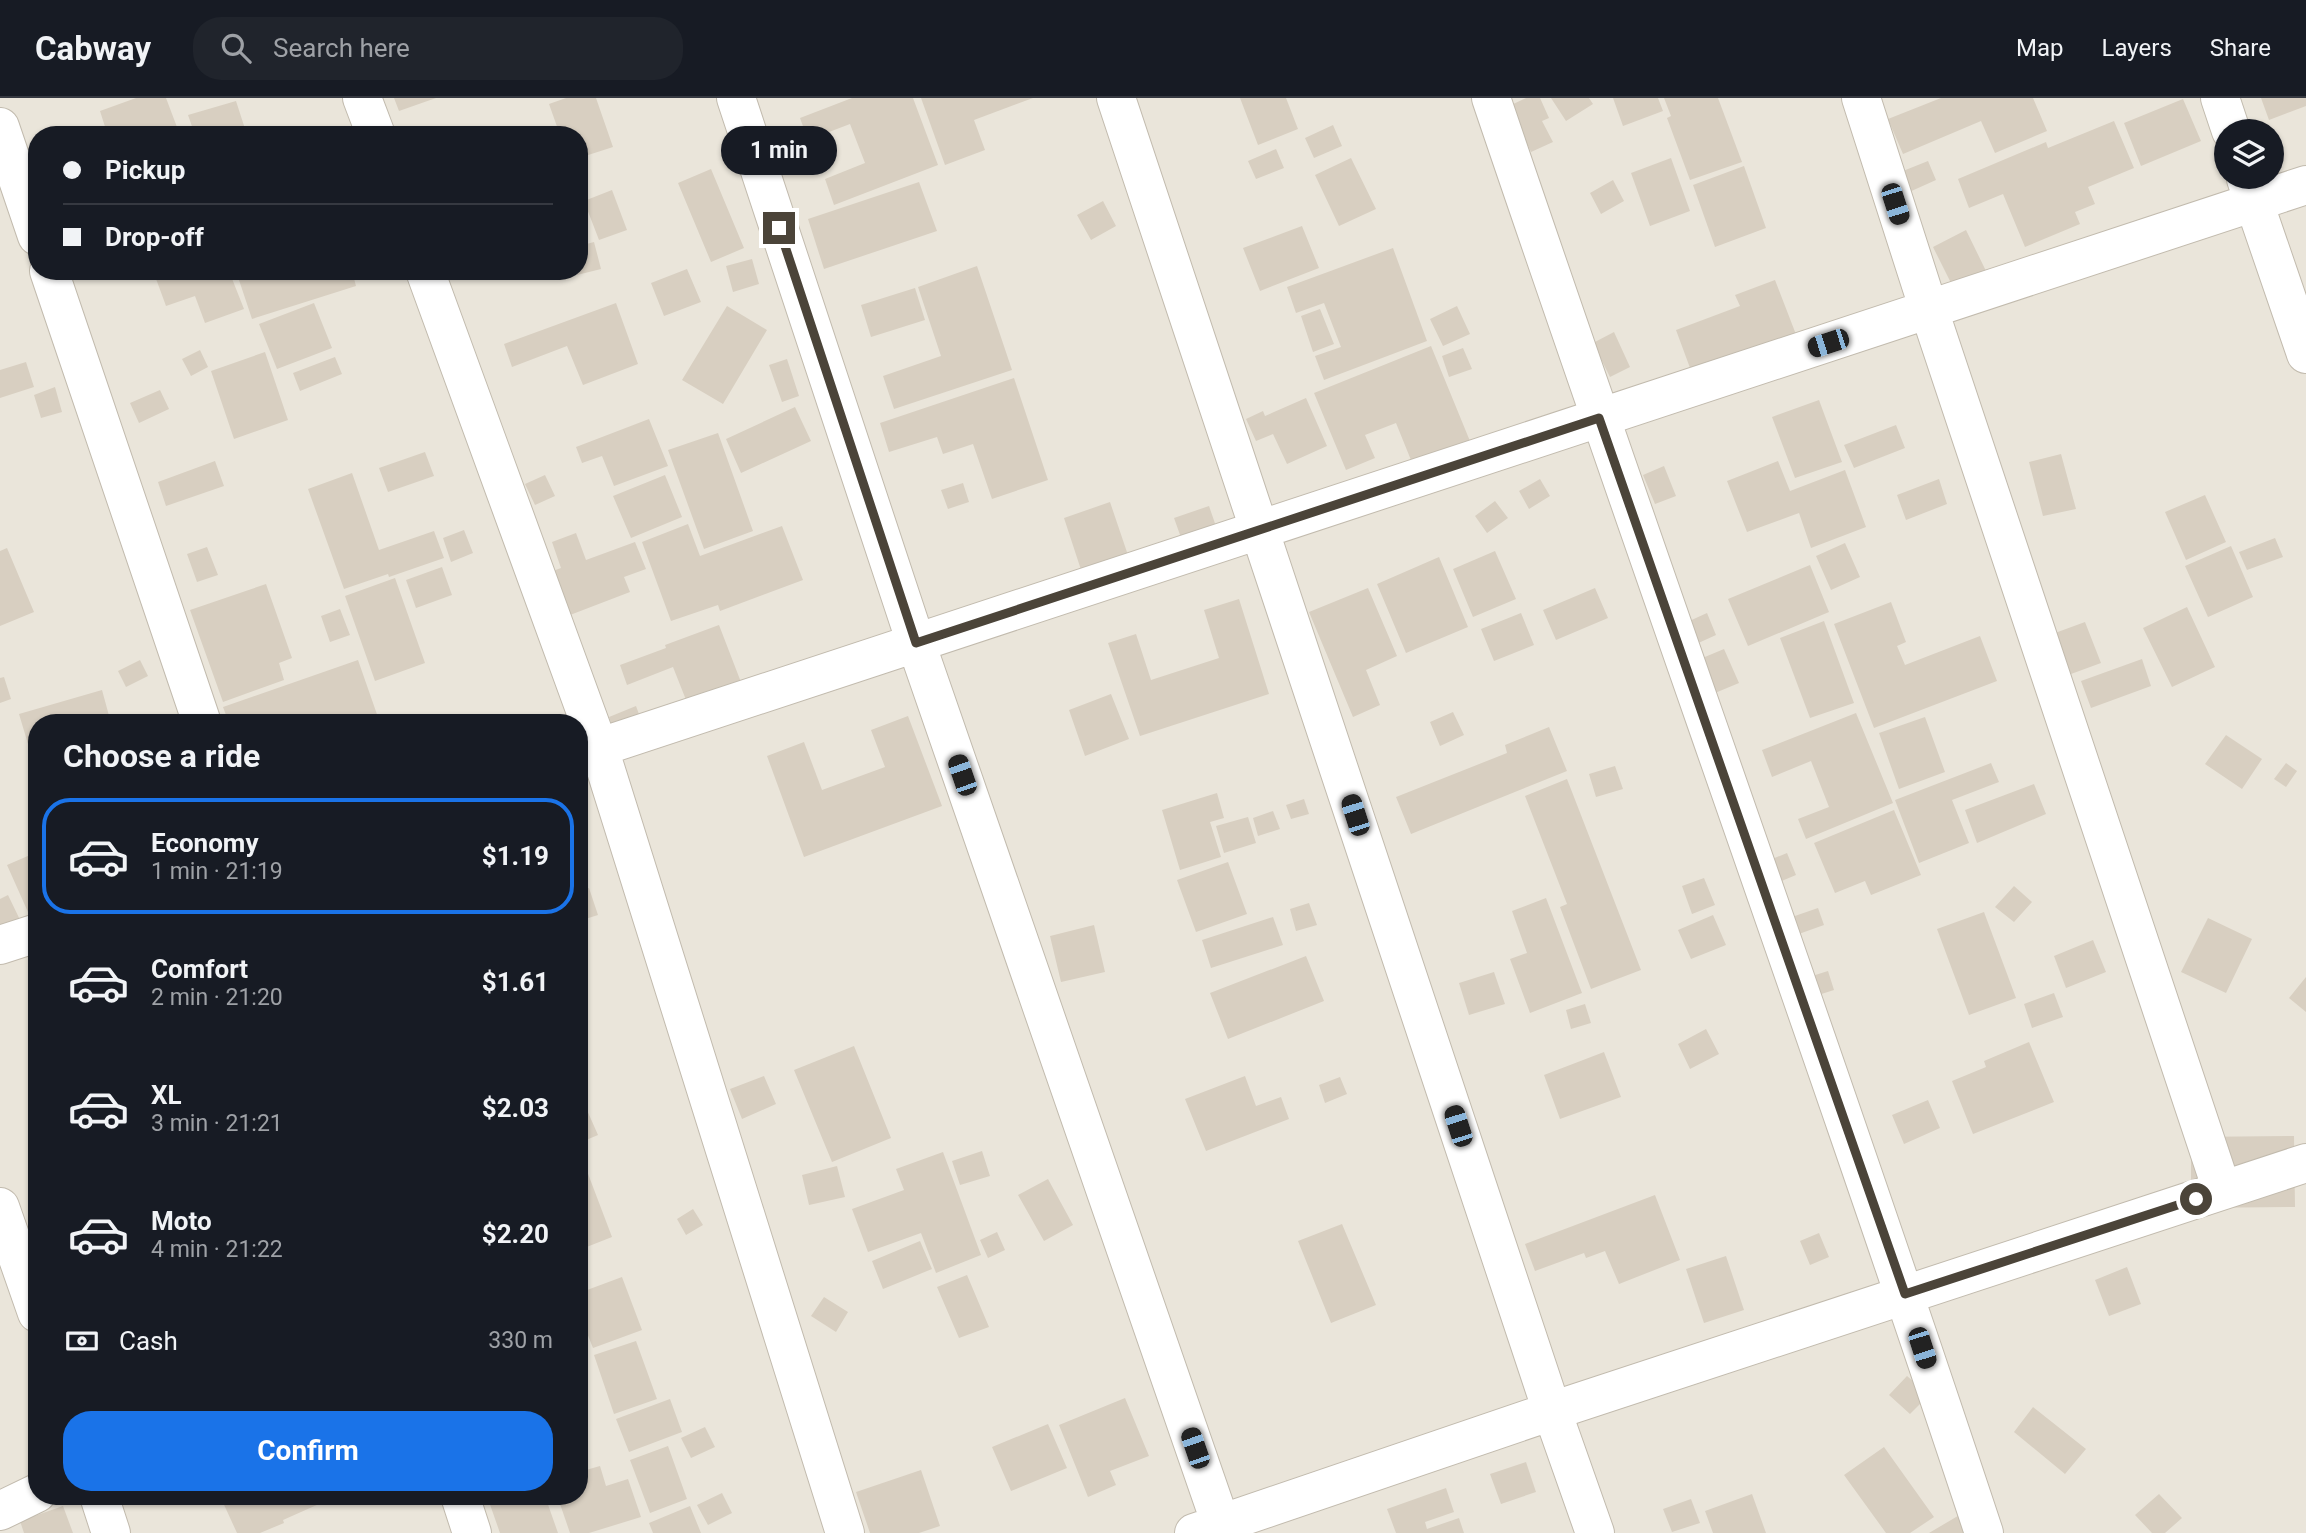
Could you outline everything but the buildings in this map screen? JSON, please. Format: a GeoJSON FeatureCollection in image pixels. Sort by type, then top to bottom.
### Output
{"type":"FeatureCollection","features":[{"type":"Feature","properties":{"kind":"street"},"geometry":{"type":"LineString","coordinates":[[362,98],[373,126]]}},
{"type":"Feature","properties":{"kind":"street"},"geometry":{"type":"LineString","coordinates":[[736,98],[1213,1530],[1552,1411],[2306,1163]]}},
{"type":"Feature","properties":{"kind":"street"},"geometry":{"type":"LineString","coordinates":[[1116,98],[1552,1411],[1595,1533]]}},
{"type":"Feature","properties":{"kind":"street"},"geometry":{"type":"LineString","coordinates":[[1491,98],[1599,418],[1905,1294],[1984,1533]]}},
{"type":"Feature","properties":{"kind":"street"},"geometry":{"type":"LineString","coordinates":[[1861,98],[2222,1191]]}},
{"type":"Feature","properties":{"kind":"street"},"geometry":{"type":"LineString","coordinates":[[2220,98],[2227,119]]}},
{"type":"Feature","properties":{"kind":"street"},"geometry":{"type":"LineString","coordinates":[[0,127],[28,209]]}},
{"type":"Feature","properties":{"kind":"street"},"geometry":{"type":"LineString","coordinates":[[2284,187],[2306,185]]}},
{"type":"Feature","properties":{"kind":"street"},"geometry":{"type":"LineString","coordinates":[[845,1533],[589,751],[1929,310],[2249,189],[2306,354]]}},
{"type":"Feature","properties":{"kind":"street"},"geometry":{"type":"LineString","coordinates":[[52,280],[199,714]]}},
{"type":"Feature","properties":{"kind":"street"},"geometry":{"type":"LineString","coordinates":[[428,280],[576,714]]}},
{"type":"Feature","properties":{"kind":"street"},"geometry":{"type":"LineString","coordinates":[[0,945],[28,936]]}},
{"type":"Feature","properties":{"kind":"street"},"geometry":{"type":"LineString","coordinates":[[0,1207],[28,1287]]}},
{"type":"Feature","properties":{"kind":"street"},"geometry":{"type":"LineString","coordinates":[[0,1511],[28,1497]]}},
{"type":"Feature","properties":{"kind":"street"},"geometry":{"type":"LineString","coordinates":[[102,1505],[111,1533]]}},
{"type":"Feature","properties":{"kind":"street"},"geometry":{"type":"LineString","coordinates":[[463,1505],[472,1533]]}},
{"type":"Feature","properties":{"kind":"shaded area"},"geometry":{"type":"Polygon","coordinates":[[[0,98],[2306,98],[2306,1533],[0,1533],[0,98]]]}},
{"type":"Feature","properties":{"kind":"route"},"geometry":{"type":"LineString","coordinates":[[779,228],[916,643],[1599,418],[1905,1294],[2196,1199]]}}]}
